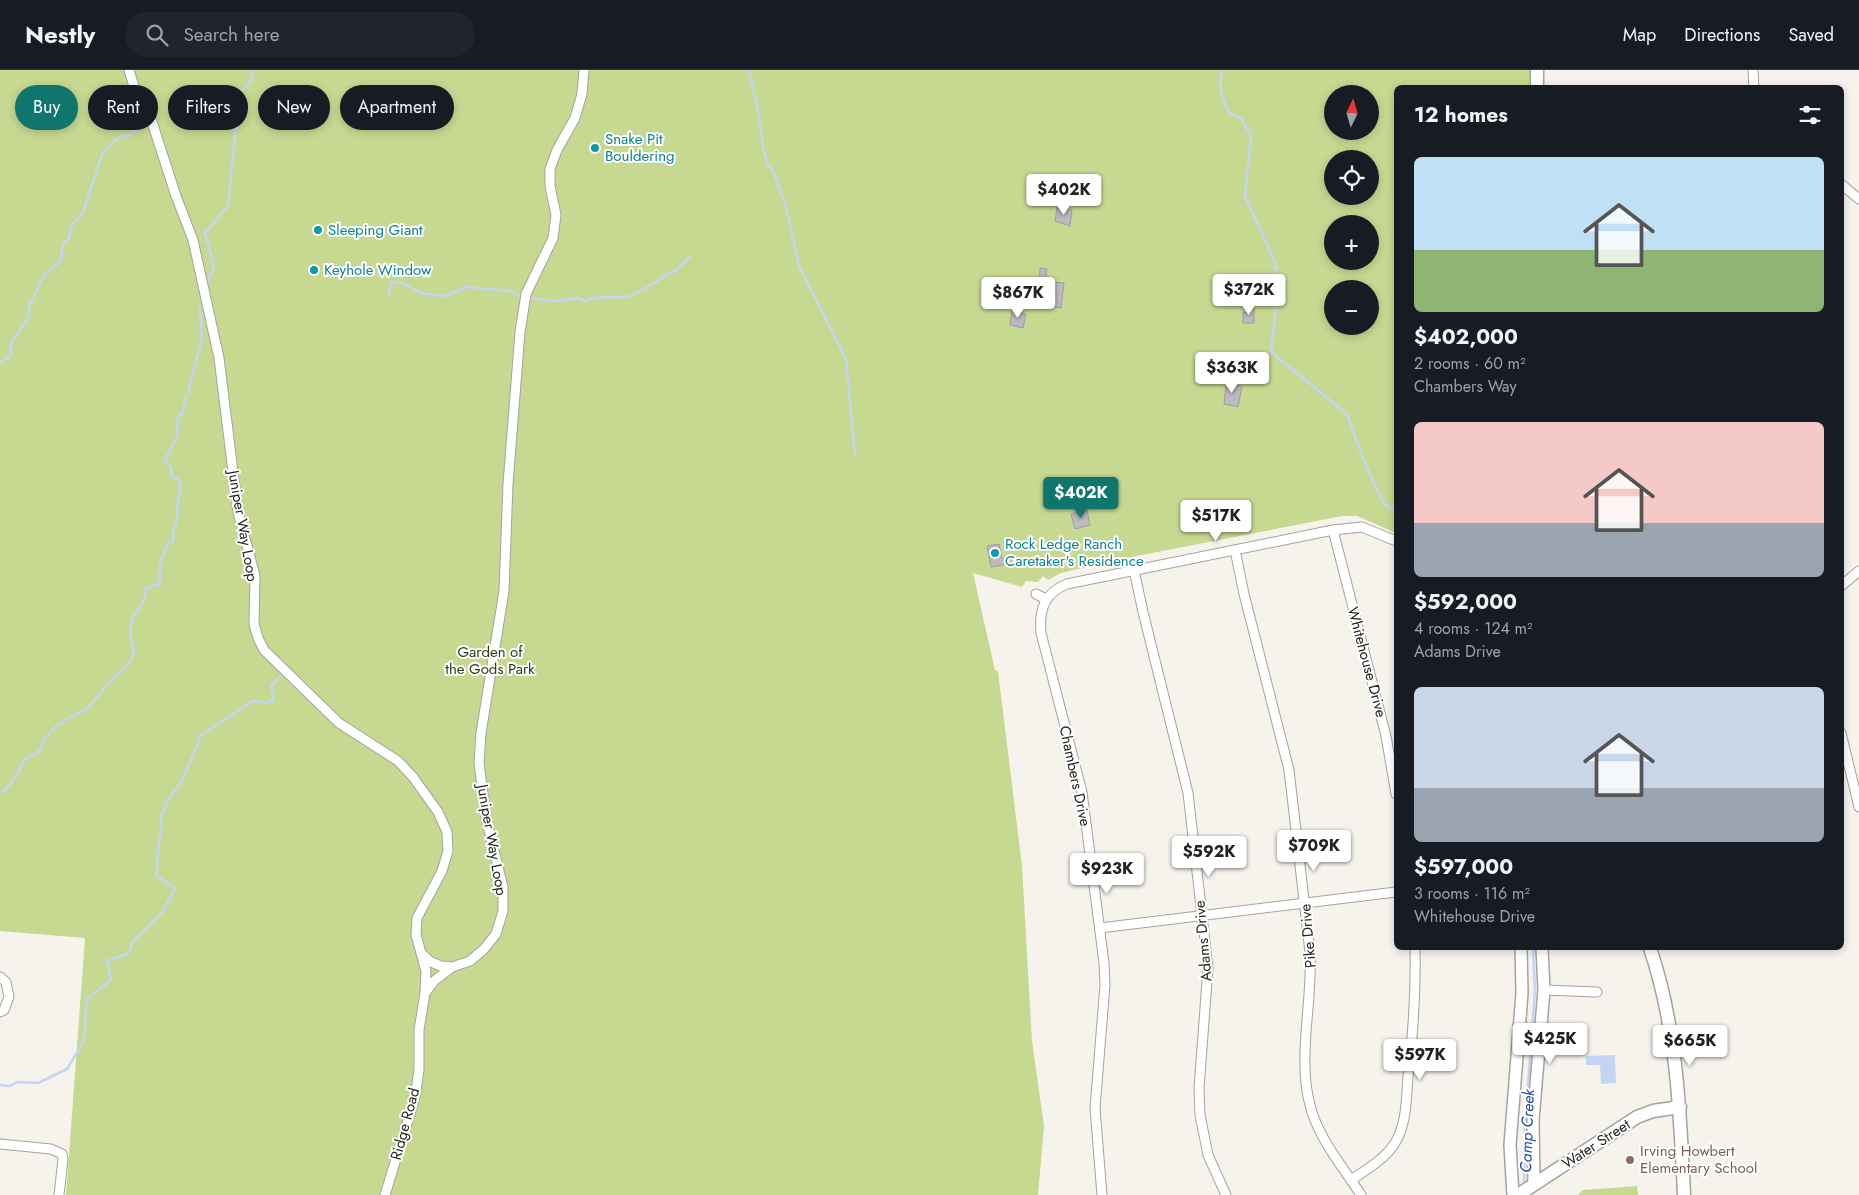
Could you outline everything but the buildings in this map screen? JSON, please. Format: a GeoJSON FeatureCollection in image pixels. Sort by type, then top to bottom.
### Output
{"type":"FeatureCollection","features":[{"type":"Feature","properties":{"kind":"main road"},"geometry":{"type":"LineString","coordinates":[[1537,70],[1537,85]]}},
{"type":"Feature","properties":{"kind":"main road"},"geometry":{"type":"LineString","coordinates":[[1651,950],[1662,984],[1676,1064],[1684,1195]]}},
{"type":"Feature","properties":{"kind":"main road","name":"Water Street"},"geometry":{"type":"LineString","coordinates":[[1518,1195],[1534,1190],[1637,1117],[1653,1111],[1680,1107]]}},
{"type":"Feature","properties":{"kind":"street","name":"Juniper Way Loop"},"geometry":{"type":"LineString","coordinates":[[129,70],[136,93],[152,122],[176,196],[193,240],[219,358],[238,512],[255,576],[254,624],[258,638],[264,650],[339,723],[403,766],[438,812],[447,832],[448,851],[442,871],[417,918],[416,935],[422,954]]}},
{"type":"Feature","properties":{"kind":"street","name":"Juniper Way Loop"},"geometry":{"type":"LineString","coordinates":[[452,967],[470,961],[484,949],[496,934],[503,911],[503,887],[486,818],[479,763],[481,734],[504,590],[508,484],[520,332],[526,294],[553,238],[556,215],[550,186],[550,169],[557,150],[575,118],[582,94],[584,70]]}},
{"type":"Feature","properties":{"kind":"street"},"geometry":{"type":"LineString","coordinates":[[1753,70],[1754,85]]}},
{"type":"Feature","properties":{"kind":"street"},"geometry":{"type":"LineString","coordinates":[[1844,186],[1859,199]]}},
{"type":"Feature","properties":{"kind":"street"},"geometry":{"type":"LineString","coordinates":[[1036,594],[1046,599],[1052,591],[1067,584],[1333,530],[1362,527],[1394,539]]}},
{"type":"Feature","properties":{"kind":"street","name":"Whitehouse Drive"},"geometry":{"type":"LineString","coordinates":[[1333,530],[1386,736],[1394,782]]}},
{"type":"Feature","properties":{"kind":"street","name":"Pike Drive"},"geometry":{"type":"LineString","coordinates":[[1235,550],[1244,594],[1286,758],[1305,902],[1311,966],[1305,1056],[1307,1094],[1313,1116],[1319,1128],[1361,1195]]}},
{"type":"Feature","properties":{"kind":"street","name":"Adams Drive"},"geometry":{"type":"LineString","coordinates":[[1134,570],[1159,682],[1185,779],[1202,915],[1208,981],[1200,1068],[1200,1115],[1208,1155],[1226,1195]]}},
{"type":"Feature","properties":{"kind":"street"},"geometry":{"type":"LineString","coordinates":[[1844,584],[1859,571]]}},
{"type":"Feature","properties":{"kind":"street","name":"Chambers Drive"},"geometry":{"type":"LineString","coordinates":[[1046,599],[1041,612],[1041,633],[1082,792],[1105,974],[1095,1108],[1102,1195]]}},
{"type":"Feature","properties":{"kind":"street"},"geometry":{"type":"LineString","coordinates":[[1844,745],[1859,806]]}},
{"type":"Feature","properties":{"kind":"street"},"geometry":{"type":"LineString","coordinates":[[1100,928],[1394,892]]}},
{"type":"Feature","properties":{"kind":"street"},"geometry":{"type":"LineString","coordinates":[[1351,1180],[1378,1163],[1387,1154],[1397,1139],[1404,1122],[1411,1052],[1415,950]]}},
{"type":"Feature","properties":{"kind":"street"},"geometry":{"type":"LineString","coordinates":[[1513,1195],[1511,1121],[1522,993],[1521,950]]}},
{"type":"Feature","properties":{"kind":"street"},"geometry":{"type":"LineString","coordinates":[[1534,1190],[1532,1120],[1544,990],[1542,950]]}},
{"type":"Feature","properties":{"kind":"street"},"geometry":{"type":"LineString","coordinates":[[422,954],[431,962],[452,967]]}},
{"type":"Feature","properties":{"kind":"street","name":"Ridge Road"},"geometry":{"type":"LineString","coordinates":[[385,1195],[415,1097],[419,1070],[420,1020],[426,992],[426,971],[422,954]]}},
{"type":"Feature","properties":{"kind":"street"},"geometry":{"type":"LineString","coordinates":[[426,992],[434,982],[452,967]]}},
{"type":"Feature","properties":{"kind":"street"},"geometry":{"type":"LineString","coordinates":[[0,977],[6,982],[9,996],[4,1010],[0,1012]]}},
{"type":"Feature","properties":{"kind":"street"},"geometry":{"type":"LineString","coordinates":[[1544,990],[1597,992]]}},
{"type":"Feature","properties":{"kind":"street"},"geometry":{"type":"LineString","coordinates":[[0,1144],[51,1149],[62,1154],[59,1195]]}},
{"type":"Feature","properties":{"kind":"green space","name":"Garden of the Gods Park"},"geometry":{"type":"Polygon","coordinates":[[[0,70],[1531,70],[1533,85],[1394,85],[1394,532],[1357,516],[1342,516],[1116,560],[1061,573],[1048,580],[1043,576],[1038,582],[1026,581],[1022,587],[973,573],[995,670],[998,671],[1022,866],[1032,1041],[1044,1126],[1038,1195],[66,1195],[85,938],[0,931],[0,70]]]}},
{"type":"Feature","properties":{"kind":"green space"},"geometry":{"type":"Polygon","coordinates":[[[1637,1186],[1638,1195],[1578,1195],[1583,1190],[1637,1186]]]}},
{"type":"Feature","properties":{"kind":"water"},"geometry":{"type":"Polygon","coordinates":[[[1615,1055],[1616,1083],[1601,1084],[1600,1065],[1586,1065],[1586,1056],[1615,1055]]]}},
{"type":"Feature","properties":{"kind":"waterway"},"geometry":{"type":"LineString","coordinates":[[207,285],[214,265],[205,233],[228,206],[239,94],[252,80],[252,70]]}},
{"type":"Feature","properties":{"kind":"waterway"},"geometry":{"type":"LineString","coordinates":[[749,70],[759,116],[763,147],[768,165],[773,170],[786,207],[799,266],[846,359],[855,456]]}},
{"type":"Feature","properties":{"kind":"waterway","name":"Camp Creek"},"geometry":{"type":"LineString","coordinates":[[1222,70],[1221,87],[1229,113],[1241,118],[1251,136],[1245,196],[1276,265],[1277,300],[1271,352],[1347,414],[1364,461],[1383,502],[1394,511]]}},
{"type":"Feature","properties":{"kind":"waterway"},"geometry":{"type":"LineString","coordinates":[[0,362],[11,356],[11,343],[29,317],[29,304],[33,300],[44,274],[61,261],[63,244],[69,239],[72,225],[82,215],[103,152],[121,136],[130,135],[136,130]]}},
{"type":"Feature","properties":{"kind":"waterway"},"geometry":{"type":"LineString","coordinates":[[530,298],[552,301],[578,298],[585,301],[599,297],[628,296],[660,280],[668,273],[674,272],[690,257]]}},
{"type":"Feature","properties":{"kind":"waterway"},"geometry":{"type":"LineString","coordinates":[[388,294],[392,282],[403,283],[420,293],[446,296],[466,287],[509,291],[520,297]]}},
{"type":"Feature","properties":{"kind":"waterway"},"geometry":{"type":"LineString","coordinates":[[188,392],[202,339],[200,306]]}},
{"type":"Feature","properties":{"kind":"waterway"},"geometry":{"type":"LineString","coordinates":[[0,793],[6,789],[28,757],[39,752],[44,740],[57,725],[89,707],[107,685],[129,664],[134,654],[130,629],[134,613],[137,612],[145,598],[146,588],[159,584],[161,561],[170,542],[173,542],[180,484],[177,478],[172,477],[171,467],[165,459],[177,437],[178,415],[182,415],[186,397]]}},
{"type":"Feature","properties":{"kind":"waterway"},"geometry":{"type":"LineString","coordinates":[[0,1085],[10,1086],[17,1082],[38,1083],[67,1069],[84,1041],[87,999],[111,980],[107,961],[129,953],[132,943],[162,913],[175,888],[156,875],[162,814],[171,795],[181,783],[201,735],[253,701],[267,703],[274,700],[271,686],[282,675]]}},
{"type":"Feature","properties":{"kind":"waterway","name":"Camp Creek"},"geometry":{"type":"LineString","coordinates":[[1524,1186],[1525,1125],[1535,991],[1533,950]]}},
{"type":"Feature","properties":{"kind":"place","name":"Snake Pit Bouldering"},"geometry":{"type":"Point","coordinates":[595,148]}},
{"type":"Feature","properties":{"kind":"place","name":"Sleeping Giant"},"geometry":{"type":"Point","coordinates":[318,230]}},
{"type":"Feature","properties":{"kind":"place","name":"Keyhole Window"},"geometry":{"type":"Point","coordinates":[314,270]}},
{"type":"Feature","properties":{"kind":"place","name":"Rock Ledge Ranch Caretaker's Residence"},"geometry":{"type":"Point","coordinates":[995,553]}},
{"type":"Feature","properties":{"kind":"place","name":"Irving Howbert Elementary School"},"geometry":{"type":"Point","coordinates":[1630,1160]}}]}
